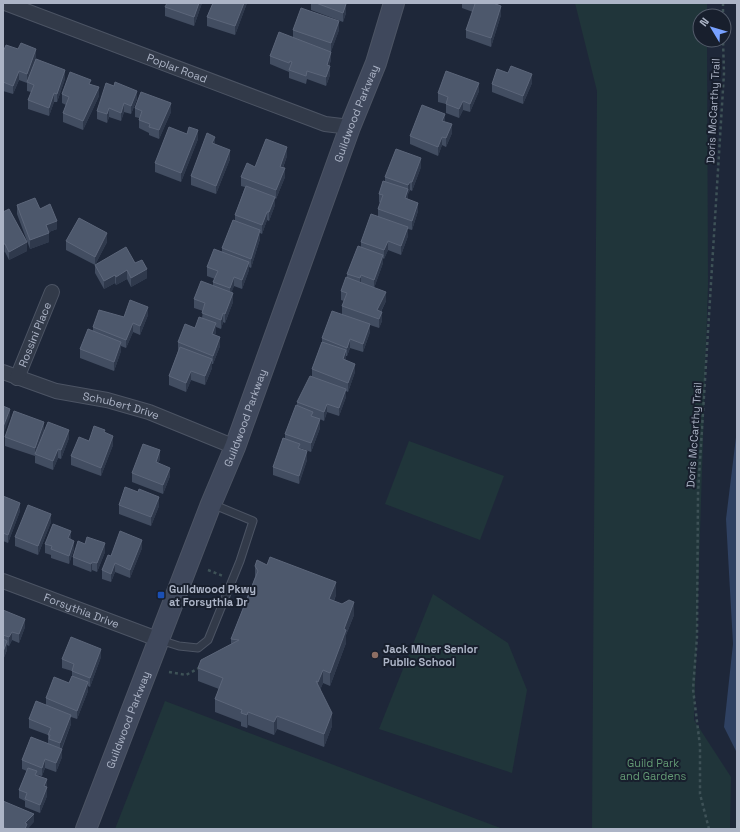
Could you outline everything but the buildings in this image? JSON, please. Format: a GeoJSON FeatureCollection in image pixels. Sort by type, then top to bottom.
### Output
{"type":"FeatureCollection","features":[{"type":"Feature","properties":{"kind":"street","name":"Poplar Road"},"geometry":{"type":"LineString","coordinates":[[5,3],[325,124],[350,128]]}},
{"type":"Feature","properties":{"kind":"street","name":"Guildwood Parkway"},"geometry":{"type":"LineString","coordinates":[[86,829],[160,640],[211,504],[236,447],[350,128],[376,63],[394,3]]}},
{"type":"Feature","properties":{"kind":"street","name":"Rossini Place"},"geometry":{"type":"LineString","coordinates":[[17,378],[52,292]]}},
{"type":"Feature","properties":{"kind":"street","name":"Schubert Drive"},"geometry":{"type":"LineString","coordinates":[[3,372],[56,391],[106,400],[149,412],[236,447]]}},
{"type":"Feature","properties":{"kind":"street","name":"Forsythia Drive"},"geometry":{"type":"LineString","coordinates":[[3,581],[160,640]]}},
{"type":"Feature","properties":{"kind":"lane"},"geometry":{"type":"LineString","coordinates":[[160,640],[179,646],[198,648],[208,640],[232,580],[253,522],[211,504]]}},
{"type":"Feature","properties":{"kind":"path","name":"Doris McCarthy Trail"},"geometry":{"type":"LineString","coordinates":[[709,829],[700,794],[700,746],[693,689],[697,637],[698,493],[723,81],[723,48]]}},
{"type":"Feature","properties":{"kind":"path"},"geometry":{"type":"LineString","coordinates":[[208,570],[232,580]]}},
{"type":"Feature","properties":{"kind":"green space","name":"Guild Park and Gardens"},"geometry":{"type":"Polygon","coordinates":[[[575,3],[707,3],[707,8],[692,8],[692,48],[707,48],[708,284],[694,720],[731,777],[730,829],[592,829],[597,91],[575,3]]]}},
{"type":"Feature","properties":{"kind":"green space"},"geometry":{"type":"Polygon","coordinates":[[[409,441],[504,476],[480,540],[385,504],[409,441]]]}},
{"type":"Feature","properties":{"kind":"green space"},"geometry":{"type":"Polygon","coordinates":[[[433,594],[508,643],[527,690],[512,773],[379,729],[433,594]]]}},
{"type":"Feature","properties":{"kind":"green space"},"geometry":{"type":"Polygon","coordinates":[[[165,701],[503,829],[115,829],[165,701]]]}},
{"type":"Feature","properties":{"kind":"water"},"geometry":{"type":"Polygon","coordinates":[[[737,429],[737,753],[724,727],[733,644],[726,519],[737,429]]]}},
{"type":"Feature","properties":{"kind":"place","name":"Guildwood Pkwy at Forsythia Dr"},"geometry":{"type":"Point","coordinates":[161,595]}},
{"type":"Feature","properties":{"kind":"place","name":"Jack Miner Senior Public School"},"geometry":{"type":"Point","coordinates":[375,655]}}]}
